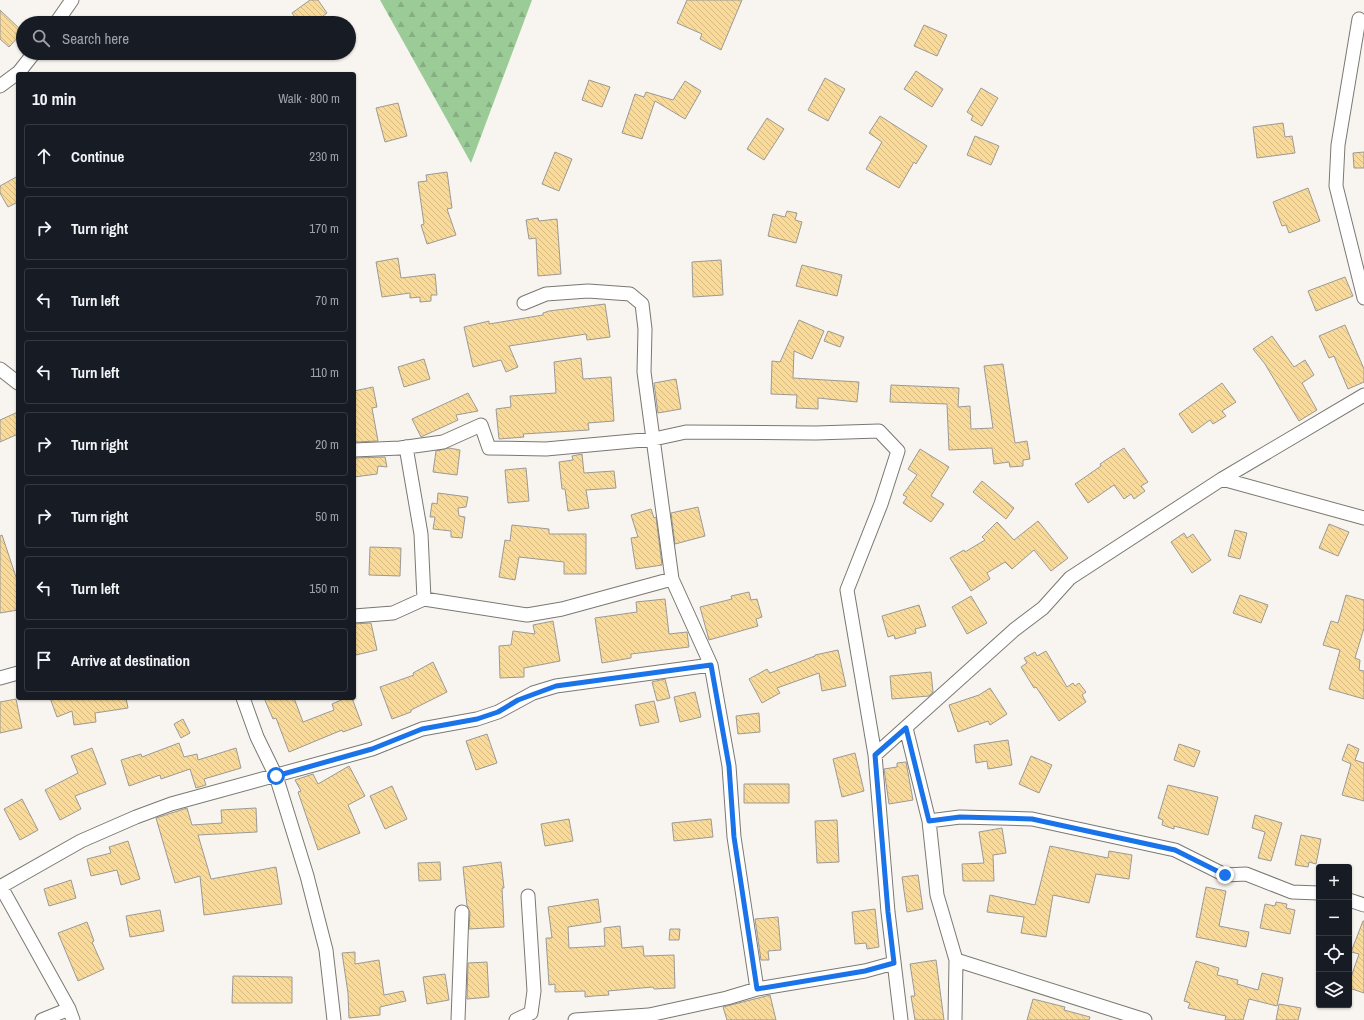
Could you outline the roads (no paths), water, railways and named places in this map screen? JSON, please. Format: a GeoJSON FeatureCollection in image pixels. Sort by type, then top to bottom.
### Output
{"type":"FeatureCollection","features":[{"type":"Feature","properties":{"kind":"street"},"geometry":{"type":"LineString","coordinates":[[61,16],[72,0]]}},
{"type":"Feature","properties":{"kind":"street"},"geometry":{"type":"LineString","coordinates":[[1359,19],[1338,145],[1336,186],[1364,298]]}},
{"type":"Feature","properties":{"kind":"street"},"geometry":{"type":"LineString","coordinates":[[21,72],[29,60]]}},
{"type":"Feature","properties":{"kind":"street"},"geometry":{"type":"LineString","coordinates":[[0,86],[16,76]]}},
{"type":"Feature","properties":{"kind":"street"},"geometry":{"type":"LineString","coordinates":[[524,303],[546,294],[588,291],[630,294],[642,304],[645,329],[644,372],[672,579],[711,665],[729,766],[734,837],[757,989]]}},
{"type":"Feature","properties":{"kind":"street"},"geometry":{"type":"LineString","coordinates":[[0,369],[16,381]]}},
{"type":"Feature","properties":{"kind":"street"},"geometry":{"type":"LineString","coordinates":[[875,755],[1014,630],[1043,608],[1070,578],[1222,479],[1364,395]]}},
{"type":"Feature","properties":{"kind":"street"},"geometry":{"type":"LineString","coordinates":[[356,450],[406,447],[443,442],[481,425],[489,448],[546,449],[654,439],[686,432],[816,433],[879,430],[898,450],[881,504],[847,590],[875,755],[888,912],[901,1020]]}},
{"type":"Feature","properties":{"kind":"street"},"geometry":{"type":"LineString","coordinates":[[406,447],[421,534],[424,599]]}},
{"type":"Feature","properties":{"kind":"street"},"geometry":{"type":"LineString","coordinates":[[1222,479],[1364,518]]}},
{"type":"Feature","properties":{"kind":"street"},"geometry":{"type":"LineString","coordinates":[[356,616],[393,613],[424,599],[527,615],[577,605],[672,579]]}},
{"type":"Feature","properties":{"kind":"street"},"geometry":{"type":"LineString","coordinates":[[42,1020],[71,1014],[1,887],[81,841],[136,816],[171,804],[372,749],[422,729],[477,719],[498,712],[528,696],[556,686],[711,665]]}},
{"type":"Feature","properties":{"kind":"street"},"geometry":{"type":"LineString","coordinates":[[0,678],[16,674]]}},
{"type":"Feature","properties":{"kind":"street"},"geometry":{"type":"LineString","coordinates":[[244,700],[257,737],[276,776],[307,876],[326,950],[334,1020]]}},
{"type":"Feature","properties":{"kind":"street"},"geometry":{"type":"LineString","coordinates":[[906,728],[929,821],[937,896],[956,960],[955,1020]]}},
{"type":"Feature","properties":{"kind":"street"},"geometry":{"type":"LineString","coordinates":[[929,821],[960,817],[1032,819],[1175,850],[1225,875],[1246,874],[1292,892],[1316,893]]}},
{"type":"Feature","properties":{"kind":"street"},"geometry":{"type":"LineString","coordinates":[[516,1020],[531,1013],[534,990],[528,896]]}},
{"type":"Feature","properties":{"kind":"street"},"geometry":{"type":"LineString","coordinates":[[1352,901],[1364,905]]}},
{"type":"Feature","properties":{"kind":"street"},"geometry":{"type":"LineString","coordinates":[[458,1020],[462,912]]}},
{"type":"Feature","properties":{"kind":"street"},"geometry":{"type":"LineString","coordinates":[[956,960],[1145,1020]]}},
{"type":"Feature","properties":{"kind":"street"},"geometry":{"type":"LineString","coordinates":[[575,1020],[649,1015],[727,998],[757,989],[865,971],[894,963]]}}]}
